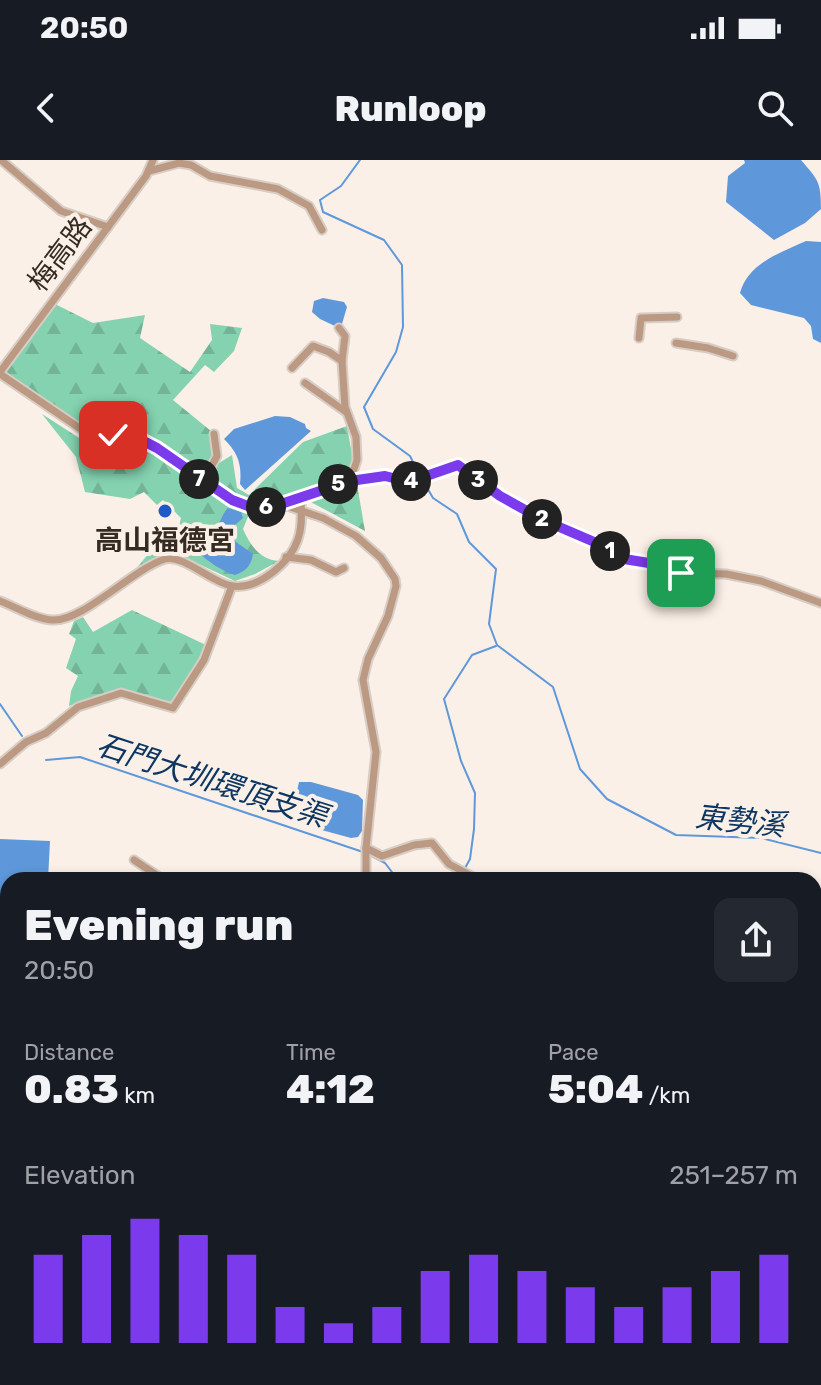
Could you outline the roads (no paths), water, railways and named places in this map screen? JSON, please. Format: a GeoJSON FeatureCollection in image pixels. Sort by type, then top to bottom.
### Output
{"type":"FeatureCollection","features":[{"type":"Feature","properties":{"kind":"street"},"geometry":{"type":"LineString","coordinates":[[1,160],[61,211],[108,227]]}},
{"type":"Feature","properties":{"kind":"street","name":"梅高路"},"geometry":{"type":"LineString","coordinates":[[0,373],[149,171],[153,160]]}},
{"type":"Feature","properties":{"kind":"street"},"geometry":{"type":"LineString","coordinates":[[149,171],[179,163],[191,165],[210,176],[278,189],[309,206],[322,230]]}},
{"type":"Feature","properties":{"kind":"street"},"geometry":{"type":"LineString","coordinates":[[0,172],[9,169]]}},
{"type":"Feature","properties":{"kind":"street"},"geometry":{"type":"LineString","coordinates":[[639,338],[641,318],[677,317]]}},
{"type":"Feature","properties":{"kind":"street"},"geometry":{"type":"LineString","coordinates":[[339,328],[345,336],[342,361],[346,412],[356,437],[357,460],[350,481]]}},
{"type":"Feature","properties":{"kind":"street"},"geometry":{"type":"LineString","coordinates":[[676,343],[733,356]]}},
{"type":"Feature","properties":{"kind":"street"},"geometry":{"type":"LineString","coordinates":[[292,368],[313,346],[342,361]]}},
{"type":"Feature","properties":{"kind":"street"},"geometry":{"type":"LineString","coordinates":[[0,373],[91,436],[132,435],[157,448],[232,500],[256,509],[350,481],[385,476],[409,482],[458,465],[500,496],[624,559],[655,564],[681,573],[726,574],[761,581],[821,603]]}},
{"type":"Feature","properties":{"kind":"street"},"geometry":{"type":"LineString","coordinates":[[305,383],[346,412]]}},
{"type":"Feature","properties":{"kind":"street"},"geometry":{"type":"LineString","coordinates":[[203,482],[217,456],[214,434]]}},
{"type":"Feature","properties":{"kind":"street"},"geometry":{"type":"LineString","coordinates":[[0,601],[45,619],[67,619],[127,579],[162,560],[174,558],[232,586],[242,586],[270,576],[298,542],[302,522],[301,497]]}},
{"type":"Feature","properties":{"kind":"street"},"geometry":{"type":"LineString","coordinates":[[279,504],[323,518],[368,544],[395,579],[390,609],[368,659],[363,680],[376,752],[366,872]]}},
{"type":"Feature","properties":{"kind":"street"},"geometry":{"type":"LineString","coordinates":[[286,557],[311,560],[336,572],[344,568]]}},
{"type":"Feature","properties":{"kind":"street"},"geometry":{"type":"LineString","coordinates":[[0,764],[26,742],[46,733],[78,707],[121,693],[173,708],[204,660],[232,586]]}},
{"type":"Feature","properties":{"kind":"street"},"geometry":{"type":"LineString","coordinates":[[366,848],[382,856],[414,845],[432,843],[449,864],[464,872]]}},
{"type":"Feature","properties":{"kind":"street"},"geometry":{"type":"LineString","coordinates":[[134,860],[152,872]]}},
{"type":"Feature","properties":{"kind":"water"},"geometry":{"type":"Polygon","coordinates":[[[744,160],[801,160],[817,182],[821,209],[805,223],[774,240],[726,202],[728,176],[745,163],[744,160]]]}},
{"type":"Feature","properties":{"kind":"water"},"geometry":{"type":"Polygon","coordinates":[[[806,241],[821,242],[821,343],[813,339],[811,326],[804,318],[751,305],[740,293],[750,274],[758,267],[806,241]]]}},
{"type":"Feature","properties":{"kind":"water"},"geometry":{"type":"Polygon","coordinates":[[[323,298],[344,302],[347,307],[342,324],[337,327],[312,312],[314,301],[323,298]]]}},
{"type":"Feature","properties":{"kind":"water"},"geometry":{"type":"Polygon","coordinates":[[[275,416],[290,417],[305,424],[311,431],[245,490],[240,484],[238,459],[224,439],[234,429],[275,416]]]}},
{"type":"Feature","properties":{"kind":"water"},"geometry":{"type":"Polygon","coordinates":[[[228,508],[241,512],[243,518],[229,530],[229,537],[253,554],[247,568],[235,575],[212,564],[178,535],[212,530],[228,508]]]}},
{"type":"Feature","properties":{"kind":"water"},"geometry":{"type":"Polygon","coordinates":[[[299,782],[311,782],[358,795],[363,800],[362,831],[358,837],[318,829],[296,795],[299,782]]]}},
{"type":"Feature","properties":{"kind":"water"},"geometry":{"type":"Polygon","coordinates":[[[0,839],[50,841],[48,872],[0,872],[0,839]]]}},
{"type":"Feature","properties":{"kind":"waterway","name":"東勢溪"},"geometry":{"type":"LineString","coordinates":[[360,160],[341,186],[320,200],[323,212],[384,240],[402,265],[403,327],[396,352],[364,407],[373,429],[410,456],[419,474]]}},
{"type":"Feature","properties":{"kind":"waterway","name":"東勢溪"},"geometry":{"type":"LineString","coordinates":[[422,479],[433,498],[457,514],[469,542],[496,569],[489,624],[497,645],[553,687],[580,769],[607,799],[676,835],[761,838],[821,853]]}},
{"type":"Feature","properties":{"kind":"waterway","name":"石門大圳環頂支渠"},"geometry":{"type":"LineString","coordinates":[[465,868],[470,859],[475,793],[461,761],[444,699],[472,655],[496,646]]}},
{"type":"Feature","properties":{"kind":"waterway","name":"石門大圳環頂支渠"},"geometry":{"type":"LineString","coordinates":[[0,704],[22,736]]}},
{"type":"Feature","properties":{"kind":"waterway","name":"石門大圳環頂支渠"},"geometry":{"type":"LineString","coordinates":[[46,760],[80,757],[363,852]]}},
{"type":"Feature","properties":{"kind":"waterway","name":"石門大圳環頂支渠"},"geometry":{"type":"LineString","coordinates":[[370,855],[385,863],[392,872]]}},
{"type":"Feature","properties":{"kind":"place","name":"高山福德宮"},"geometry":{"type":"Point","coordinates":[165,511]}}]}
